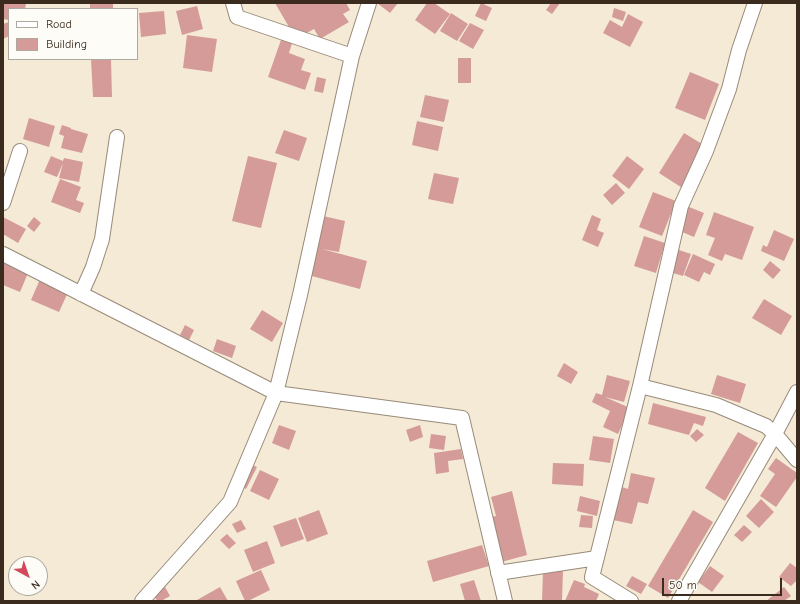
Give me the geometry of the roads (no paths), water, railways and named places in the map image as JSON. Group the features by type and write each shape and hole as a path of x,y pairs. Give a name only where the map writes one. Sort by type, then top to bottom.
{"street":[{"path":"233,3 237,17 352,56"},
{"path":"142,601 230,502 276,393 300,295 352,56 369,3"},
{"path":"630,601 592,577 640,386 681,206 709,144 729,89 739,50 755,3"},
{"path":"81,294 93,267 102,239 117,137"},
{"path":"3,203 20,151"},
{"path":"3,254 276,393 462,418 505,601"},
{"path":"640,386 716,405 766,426 775,434 797,460"},
{"path":"679,601 775,434 797,392"},
{"path":"498,573 597,558"}]}
